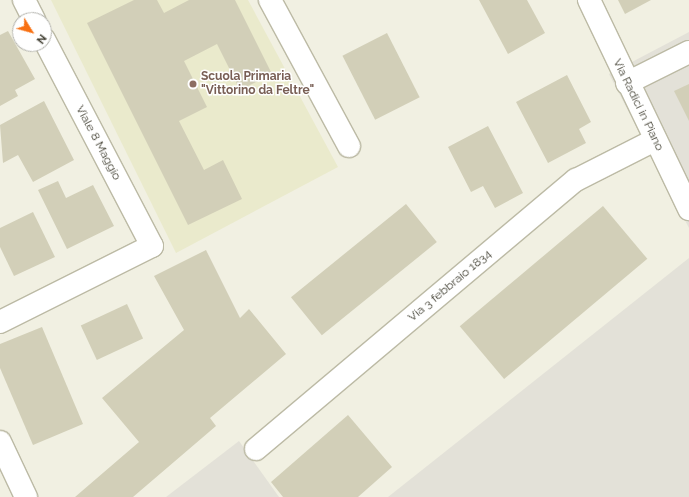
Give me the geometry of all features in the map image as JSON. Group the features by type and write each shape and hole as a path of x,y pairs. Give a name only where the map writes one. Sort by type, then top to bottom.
{"street":[{"path":"24,0 30,12"},
{"path":"270,0 349,146"},
{"name":"Via Radici in Piano","path":"589,0 627,83 689,209"},
{"name":"Viale 8 Maggio","path":"0,322 152,246 51,52"},
{"path":"627,83 689,52"},
{"name":"Via 3 febbraio 1834","path":"256,449 576,180 655,140"},
{"path":"0,442 26,497"}],"shaded area":[{"name":"Scuola Primaria \"Vittorino da Feltre\"","path":"51,0 248,0 338,167 176,253"},
{"path":"689,32 689,228 609,74"},
{"path":"689,258 689,497 388,497"},
{"path":"239,441 279,497 166,497"}],"building":[{"path":"134,0 157,0 164,13 189,0 235,0 272,74 240,90 217,44 184,61 207,107 179,121 204,170 223,160 242,199 188,225 87,23"},
{"path":"479,0 527,0 545,33 508,54"},
{"path":"618,0 651,0 625,14"},
{"path":"8,31 12,38 12,52 20,52 35,79 15,90 18,96 0,106 0,35"},
{"path":"387,33 420,97 375,120 342,56"},
{"path":"567,75 591,122 579,129 586,143 548,163 516,102"},
{"path":"689,84 689,121 674,91"},
{"path":"44,101 74,160 33,182 18,155 3,163 0,125"},
{"path":"488,126 523,193 495,208 483,186 471,192 448,147"},
{"path":"58,181 66,198 93,185 114,226 67,249 38,190"},
{"path":"406,204 437,242 322,335 291,297"},
{"path":"603,206 647,259 504,379 460,326"},
{"path":"33,212 55,257 14,276 0,247 0,228"},
{"path":"206,250 240,318 249,309 286,354 210,418 216,426 133,497 75,497 139,442 102,398 184,330 154,276"},
{"path":"127,304 143,338 97,360 81,326"},
{"path":"42,327 83,424 33,445 0,368 0,344"},
{"path":"348,415 392,467 358,497 283,497 271,482"}],"place":[{"name":"Scuola Primaria \"Vittorino da Feltre\"","path":"193,84"}]}
